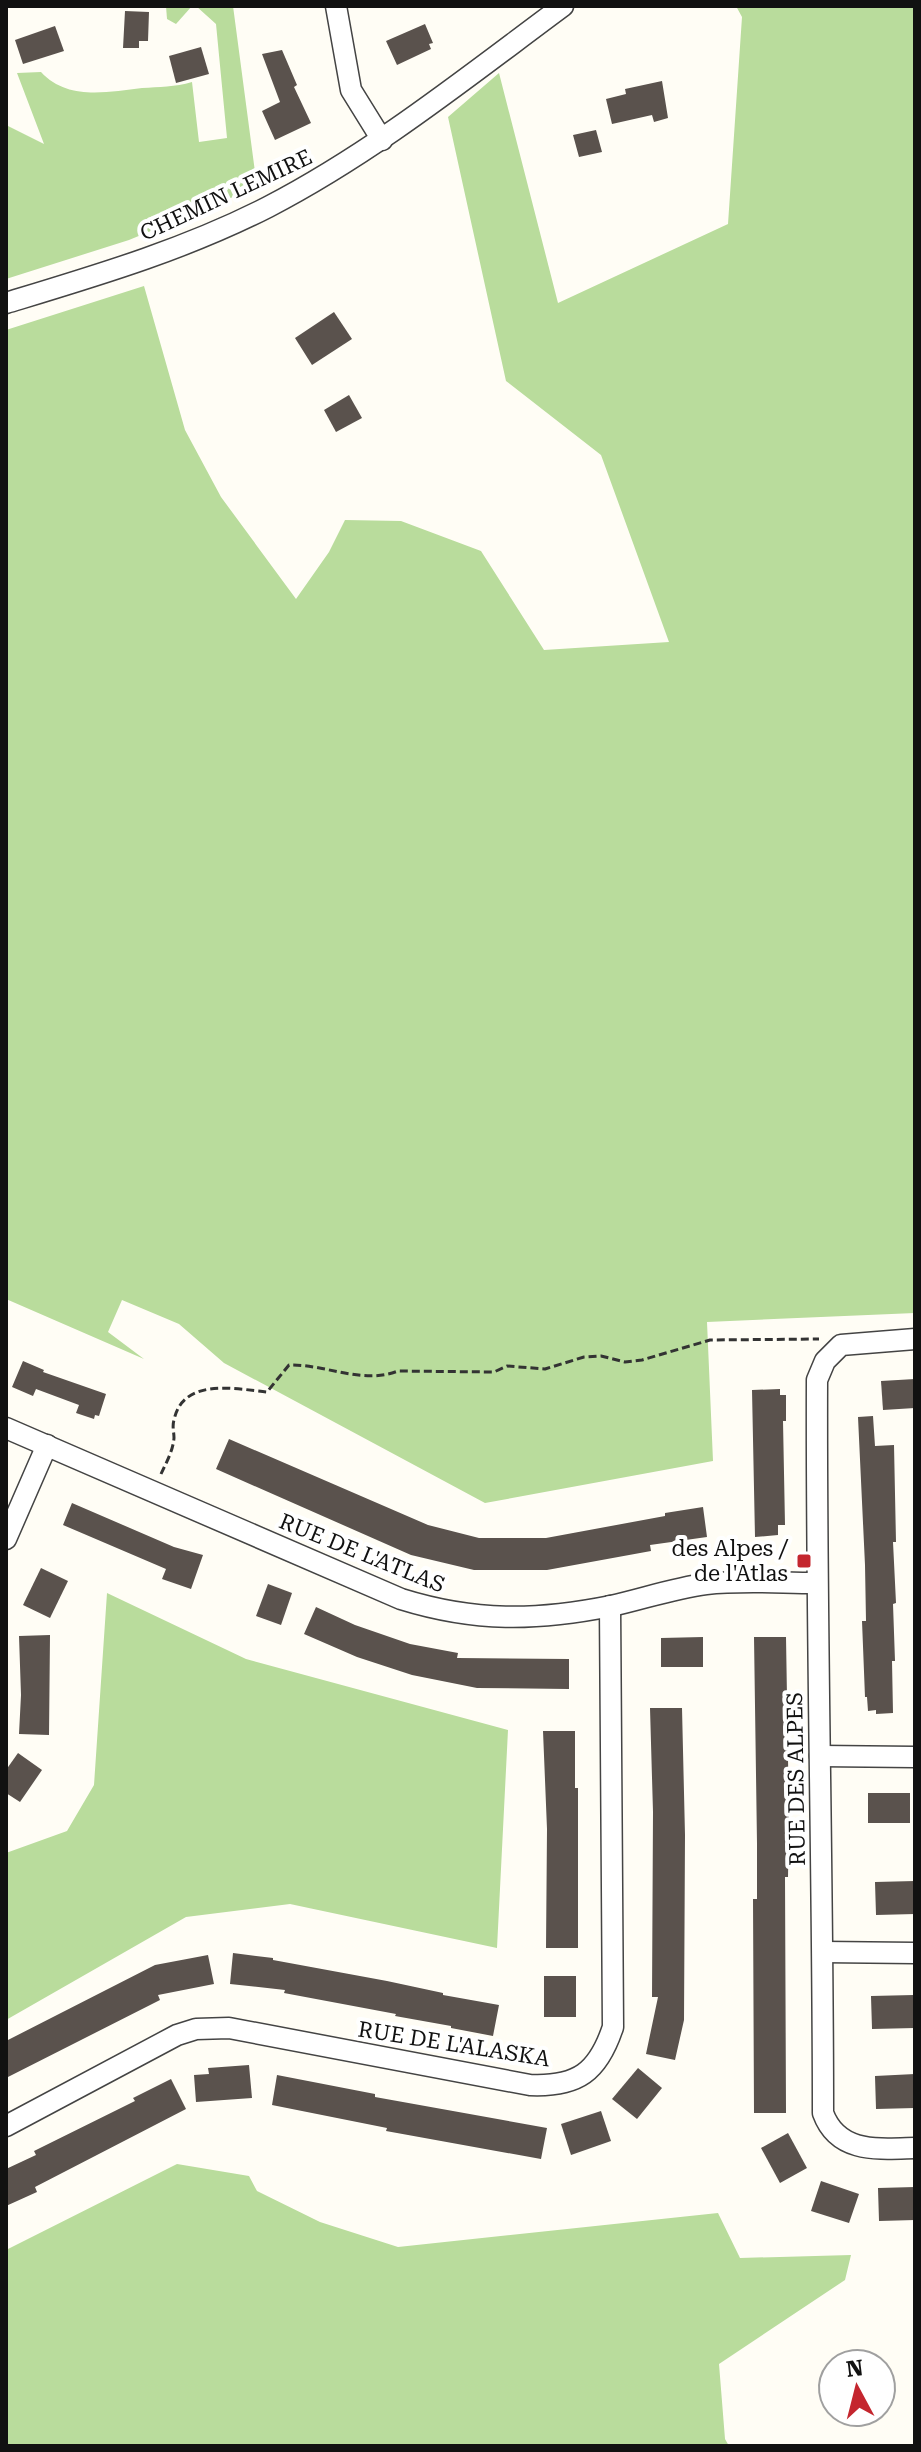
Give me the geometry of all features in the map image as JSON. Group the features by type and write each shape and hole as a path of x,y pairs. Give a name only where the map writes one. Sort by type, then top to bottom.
{"street":[{"path":"336,6 351,90 382,140"},
{"name":"CHEMIN LEMIRE","path":"6,303 144,261 280,200 382,140 563,6"},
{"path":"841,1345 915,1339"},
{"name":"RUE DES ALPES","path":"841,1345 825,1361 817,1380 816,1583 823,2113 826,2123 841,2138 862,2148 915,2148"},
{"name":"RUE DE L'ATLAS","path":"6,1428 401,1599 430,1608 473,1616 522,1617 610,1606 704,1585 816,1583"},
{"path":"6,1539 47,1445"},
{"name":"RUE DE L'ALASKA","path":"6,2126 121,2063 196,2029 229,2028 530,2085 554,2086 593,2069 606,2049 613,2027 610,1606"},
{"path":"820,1756 915,1757"},
{"path":"823,1952 915,1953"}],"path":[{"path":"153,1493 172,1447 172,1424 176,1410 187,1398 208,1388 267,1392 289,1365 385,1376 398,1371 494,1372 507,1366 545,1369 584,1357 601,1356 625,1362 710,1340 829,1339 841,1345"}],"green space":[{"path":"166,6 192,6 176,24 167,19"},
{"path":"196,6 233,6 257,187 129,240 6,279 6,125 44,144 17,73 41,72 63,87 88,92 192,82 199,142 227,138 216,24"},
{"path":"736,6 915,6 915,1313 707,1322 713,1461 485,1503 224,1363 179,1324 122,1300 108,1332 144,1359 6,1299 6,330 144,286 185,430 221,497 296,599 329,552 345,520 401,521 481,551 544,650 669,642 601,455 506,381 448,117 499,73 558,303 728,224 742,17"},
{"path":"107,1593 246,1659 508,1730 497,1948 290,1904 186,1917 6,2020 6,1853 67,1831 94,1785"},
{"path":"177,2164 249,2176 257,2191 320,2222 398,2247 718,2213 740,2258 851,2255 845,2280 719,2364 725,2439 729,2446 6,2446 6,2250"}],"building":[{"path":"125,11 149,12 148,41 139,41 139,48 123,48"},
{"path":"425,24 433,43 429,44 431,49 397,65 386,41"},
{"path":"55,26 64,51 23,64 15,40"},
{"path":"201,47 209,74 176,83 169,56"},
{"path":"282,50 297,85 294,87 311,123 275,140 262,111 280,102 262,54"},
{"path":"662,81 668,118 654,122 652,115 612,124 606,99 626,94 625,89"},
{"path":"596,130 602,152 579,157 573,135"},
{"path":"334,312 352,339 312,365 295,338"},
{"path":"349,395 362,418 336,432 324,410"},
{"path":"23,1361 43,1372 106,1394 99,1416 95,1415 94,1419 76,1413 79,1405 36,1389 33,1396 12,1387"},
{"path":"915,1379 915,1408 883,1410 881,1381"},
{"path":"780,1389 780,1395 786,1395 786,1421 783,1421 785,1525 778,1525 778,1535 755,1537 752,1390"},
{"path":"873,1416 875,1446 894,1445 896,1542 893,1542 896,1603 893,1604 893,1713 876,1714 876,1710 868,1711 865,1697 862,1621 866,1621 865,1565 858,1417"},
{"path":"229,1439 428,1525 479,1538 546,1538 703,1507 707,1537 650,1545 651,1551 547,1570 474,1570 411,1555 216,1469"},
{"path":"72,1503 174,1547 203,1555 191,1589 162,1579 166,1569 63,1525"},
{"path":"41,1568 68,1581 50,1618 23,1605"},
{"path":"268,1584 292,1593 281,1625 256,1616"},
{"path":"316,1607 355,1625 410,1644 458,1653 457,1658 569,1659 569,1689 477,1688 412,1675 357,1657 304,1634"},
{"path":"50,1635 49,1735 19,1734 19,1636"},
{"path":"703,1637 703,1667 661,1667 661,1638"},
{"path":"754,1637 786,1637 789,1818 788,1877 785,1877 786,2113 754,2113 753,1899 757,1899 757,1843"},
{"path":"650,1708 682,1708 684,2020 675,2060 646,2054 658,1997 652,1997"},
{"path":"543,1731 575,1731 578,1948 546,1948 547,1829"},
{"path":"18,1753 42,1770 20,1802 6,1793 6,1770"},
{"path":"868,1793 910,1793 910,1823 868,1823"},
{"path":"915,1881 915,1914 876,1915 875,1882"},
{"path":"233,1953 273,1958 499,2005 493,2036 284,1993 285,1990 230,1984"},
{"path":"208,1955 214,1984 158,1995 160,2000 6,2078 6,2041 155,1965"},
{"path":"544,1976 576,1976 576,2017 544,2017"},
{"path":"914,1995 915,2028 872,2029 871,1996"},
{"path":"249,2065 252,2098 196,2102 194,2075 209,2074 208,2068"},
{"path":"638,2068 662,2088 637,2119 612,2099"},
{"path":"915,2074 915,2108 876,2109 875,2076"},
{"path":"277,2075 375,2094 375,2097 547,2128 541,2159 386,2131 387,2128 272,2105"},
{"path":"171,2079 186,2109 35,2187 37,2192 6,2206 6,2169"},
{"path":"601,2111 611,2141 571,2155 561,2124"},
{"path":"788,2133 807,2168 780,2183 761,2148"},
{"path":"821,2181 859,2194 849,2223 811,2211"},
{"path":"915,2187 915,2220 879,2221 878,2188"}],"place":[{"name":"des Alpes / de l'Atlas","path":"804,1561"}]}
